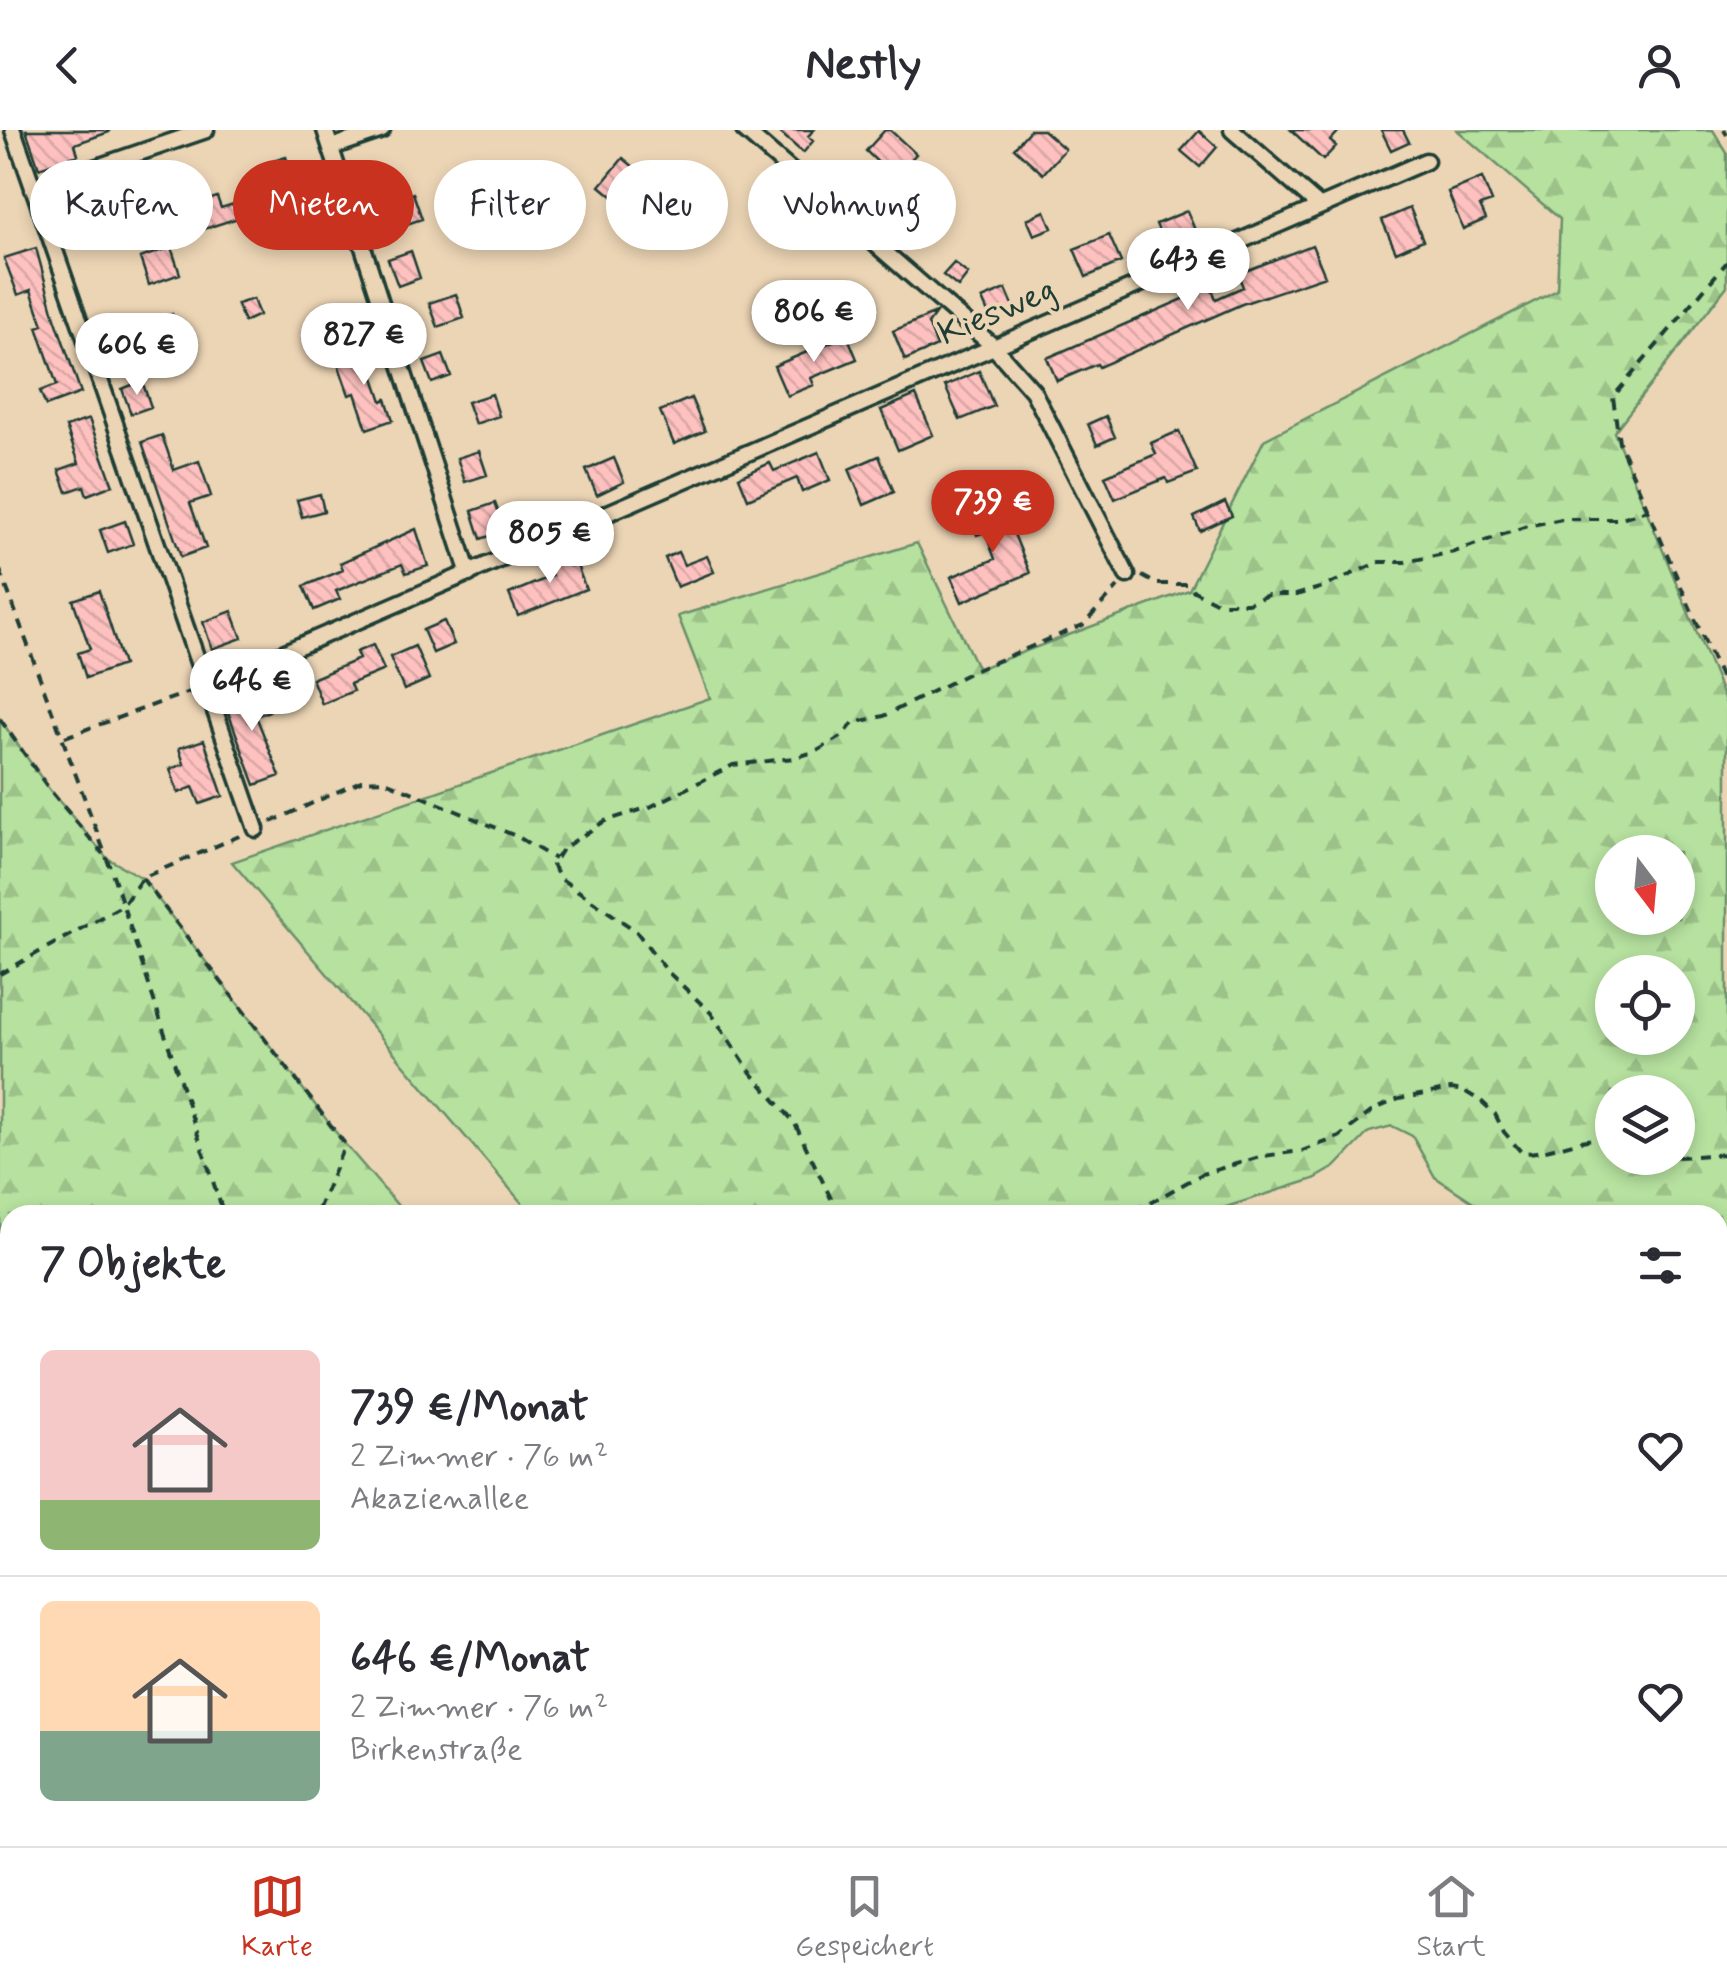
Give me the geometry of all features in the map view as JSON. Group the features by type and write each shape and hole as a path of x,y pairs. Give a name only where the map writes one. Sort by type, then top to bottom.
{"street":[{"path":"13,130 30,179"},
{"path":"117,160 206,130"},
{"path":"325,130 469,574"},
{"path":"332,148 382,130"},
{"path":"744,130 992,346 1032,390 1127,576"},
{"path":"1232,130 1319,206"},
{"name":"Kiesweg","path":"206,686 1426,161"},
{"path":"55,250 256,828"}],"path":[{"path":"1727,262 1613,397 1619,442 1727,693"},
{"path":"834,1205 794,1122 748,1069 711,1013 667,971 636,931 561,879 552,864 562,849 605,822 650,807 732,766 818,751 843,736 854,723 884,716 973,670 1083,626 1127,576 1146,576 1157,584 1188,584 1218,603 1248,602 1268,595 1296,595 1379,562 1405,562 1454,552 1527,526 1562,519 1618,519 1648,510"},
{"path":"0,570 123,904 221,1205"},
{"path":"63,738 206,686"},
{"path":"0,719 49,789 107,858"},
{"path":"0,974 123,904 142,878 361,780 383,780 518,838 556,859"},
{"path":"142,878 345,1144 320,1205"},
{"path":"1145,1205 1202,1174 1263,1156 1302,1151 1340,1137 1376,1109 1399,1099 1451,1089 1482,1101 1522,1153 1541,1153 1595,1139"},
{"path":"1695,1156 1727,1154"}],"green space":[{"path":"1457,130 1713,130 1727,153 1727,286 1614,432 1727,706 1727,1205 1478,1205 1435,1177 1412,1136 1392,1126 1369,1132 1335,1167 1314,1179 1232,1205 524,1205 232,862 710,698 678,616 917,543 978,669 1189,590 1264,440 1557,290 1560,219"},
{"path":"0,719 49,789 107,858 142,878 345,1144 397,1205 0,1205"}],"building":[{"path":"26,130 109,130 75,144 78,155 63,160 36,160"},
{"path":"777,130 814,130 808,136 813,141 803,153"},
{"path":"885,130 890,130 916,154 910,160 875,160 866,151"},
{"path":"1030,130 1043,130 1065,149 1043,174 1014,148"},
{"path":"1291,130 1340,130 1330,141 1336,146 1323,160"},
{"path":"1381,130 1403,130 1409,142 1391,150"},
{"path":"1199,131 1217,147 1200,167 1181,151"},
{"path":"1482,178 1492,202 1480,206 1486,219 1463,229 1448,192"},
{"path":"414,196 422,219 414,222"},
{"path":"217,197 221,208 233,204 233,220 213,226 213,198"},
{"path":"1410,208 1423,240 1396,252 1382,220"},
{"path":"1045,211 1052,228 1034,235 1027,219"},
{"path":"1187,211 1198,237 1167,250 1156,224"},
{"path":"1109,235 1121,262 1086,277 1074,249"},
{"path":"1312,245 1325,276 1242,304 1099,367 1097,364 1057,381 1047,358 1211,287 1216,299 1243,287 1238,274"},
{"path":"37,250 81,393 46,406 40,391 57,385 37,327 43,325 31,290 18,295 4,258"},
{"path":"172,250 180,274 149,285 140,258"},
{"path":"411,251 420,278 398,286 388,259"},
{"path":"954,263 968,274 958,287 943,275"},
{"path":"1006,289 1016,312 992,322 982,299"},
{"path":"456,294 464,318 438,327 429,303"},
{"path":"253,299 259,315 244,322 237,304"},
{"path":"848,301 857,311 842,324 833,313"},
{"path":"936,313 928,324 937,346 905,360 893,331"},
{"path":"172,314 180,338 161,344 164,354 135,364 130,349 159,339 153,320"},
{"path":"333,327 340,345 311,356 304,337"},
{"path":"847,335 857,359 811,378 814,385 787,396 774,366"},
{"path":"364,348 382,401 386,399 393,420 367,429 355,393 349,395 336,358"},
{"path":"443,355 451,376 432,383 424,362"},
{"path":"979,371 994,406 960,420 945,386"},
{"path":"142,381 151,407 131,414 122,389"},
{"path":"492,394 499,416 475,424 467,402"},
{"path":"916,395 933,435 898,450 881,410"},
{"path":"691,398 705,431 674,444 660,411"},
{"path":"1106,416 1115,437 1097,445 1088,424"},
{"path":"89,419 113,485 87,495 84,486 67,492 59,470 79,463 66,427"},
{"path":"1179,431 1197,472 1168,483 1166,478 1115,499 1105,476 1156,454 1151,443"},
{"path":"162,435 174,470 199,461 211,496 190,503 206,548 181,557 142,442"},
{"path":"479,451 487,475 465,482 457,458"},
{"path":"819,452 830,480 802,492 797,478 748,499 739,477 770,463 774,471"},
{"path":"879,456 894,492 864,505 849,469"},
{"path":"614,458 624,482 597,495 586,470"},
{"path":"320,494 324,511 302,517 297,500"},
{"path":"1000,500 1030,573 962,602 951,577 995,559 985,532 977,535 968,513"},
{"path":"1225,502 1232,516 1200,531 1194,517"},
{"path":"495,503 505,531 481,539 472,511"},
{"path":"125,521 133,544 108,553 100,530"},
{"path":"416,529 428,566 406,573 402,564 336,591 340,599 314,610 304,586 343,570 340,563"},
{"path":"564,551 570,566 576,563 586,589 518,616 509,594 552,576 545,559"},
{"path":"678,552 684,565 707,556 714,572 677,587 665,558"},
{"path":"99,591 123,665 86,678 78,653 90,649 73,600"},
{"path":"232,611 242,638 212,649 203,622"},
{"path":"444,621 454,644 433,653 423,630"},
{"path":"373,645 384,670 350,684 353,691 322,704 312,679 359,659 356,652"},
{"path":"415,646 429,679 404,690 390,657"},
{"path":"259,687 269,711 256,716 280,776 255,785 224,701"},
{"path":"204,740 223,796 200,804 193,787 178,793 170,769 184,764 179,748"}]}
